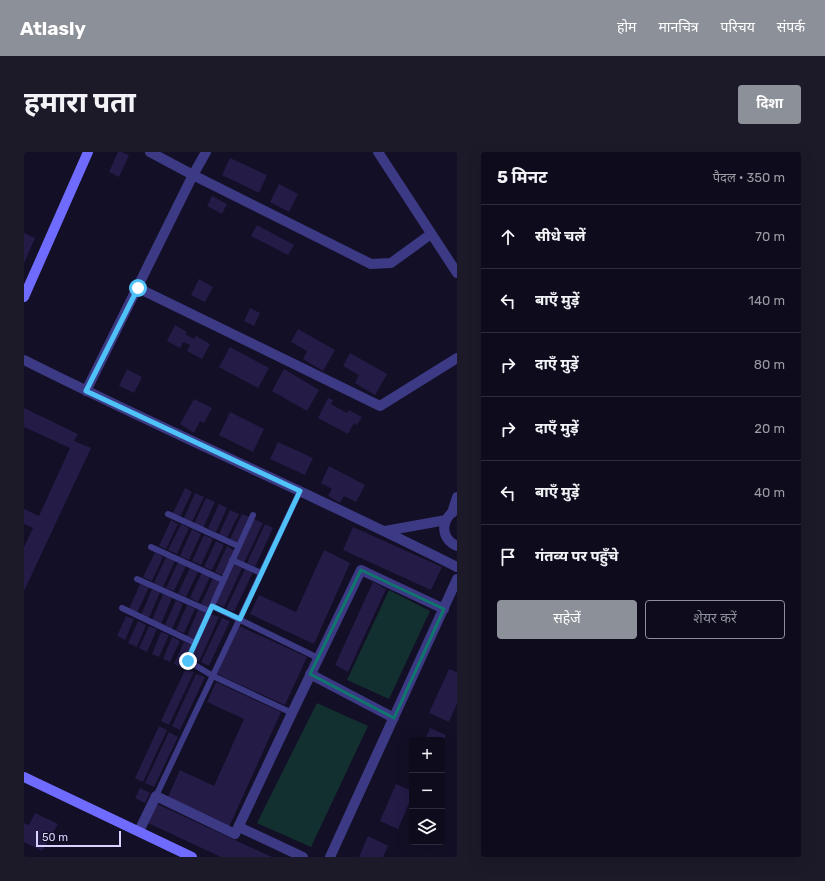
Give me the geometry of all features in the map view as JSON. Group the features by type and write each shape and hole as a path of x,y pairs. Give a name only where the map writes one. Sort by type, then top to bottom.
{"main road":[{"path":"24,297 88,152"},
{"path":"24,777 192,857"}],"street":[{"path":"150,152 371,264 391,263 431,234"},
{"path":"86,391 193,175 206,152"},
{"path":"378,152 457,273"},
{"path":"138,288 380,406 457,358"},
{"path":"24,360 86,391 385,531 457,568"},
{"path":"457,497 444,532 450,542 457,546"},
{"path":"385,531 451,514"},
{"path":"139,831 156,796 236,834 310,674 361,570 444,609"},
{"path":"330,857 457,579"},
{"path":"310,674 394,718"},
{"path":"239,827 303,857"}],"lane":[{"path":"156,796 300,491"},
{"path":"168,514 238,546"},
{"path":"253,515 188,661 213,676 292,713"},
{"path":"151,547 224,580"},
{"path":"232,560 261,573"},
{"path":"137,579 210,609 240,619 318,658"},
{"path":"122,608 195,643"}],"highlighted area":[{"path":"361,570 444,609 394,718 310,674"}],"green space":[{"path":"389,590 430,611 389,699 347,680"},
{"path":"317,703 368,726 311,847 257,823"}],"building":[{"path":"118,152 129,155 119,177 109,172"},
{"path":"230,158 267,175 259,193 222,175"},
{"path":"279,184 298,194 289,212 270,202"},
{"path":"212,196 227,204 222,214 207,206"},
{"path":"257,225 294,245 288,255 251,236"},
{"path":"24,233 35,238 24,263"},
{"path":"199,279 213,287 205,302 191,295"},
{"path":"250,308 260,313 254,326 244,321"},
{"path":"175,325 187,332 185,334 194,339 196,336 210,344 202,359 187,351 190,345 183,342 180,348 167,341"},
{"path":"298,329 335,350 323,371 303,359 307,351 291,342"},
{"path":"230,347 269,368 258,388 219,367"},
{"path":"350,353 387,374 375,395 355,383 359,375 343,366"},
{"path":"127,369 142,377 134,393 119,386"},
{"path":"284,369 319,390 307,411 272,391"},
{"path":"328,398 333,400 331,404 347,413 349,410 362,417 357,425 354,423 348,434 318,418"},
{"path":"194,399 212,408 204,423 200,421 194,433 180,424"},
{"path":"24,408 78,434 74,441 91,448 24,591 24,547 33,528 24,524 24,509 39,516 70,448 24,427"},
{"path":"230,412 264,429 253,452 219,435"},
{"path":"278,442 313,458 305,475 270,459"},
{"path":"329,466 365,485 356,502 344,496 340,503 328,496 332,489 321,483"},
{"path":"185,488 192,492 180,517 173,513"},
{"path":"195,493 204,497 192,522 184,518"},
{"path":"206,498 215,502 203,528 194,524"},
{"path":"219,504 227,508 216,532 208,528"},
{"path":"230,510 239,514 227,538 219,534"},
{"path":"242,514 250,517 238,543 230,539"},
{"path":"254,519 263,523 244,563 236,559"},
{"path":"171,520 178,524 166,549 159,546"},
{"path":"181,524 189,528 177,554 168,550"},
{"path":"265,524 273,528 255,567 247,563"},
{"path":"353,527 442,567 431,590 343,550"},
{"path":"192,529 201,534 189,560 180,556"},
{"path":"204,535 213,539 201,565 192,561"},
{"path":"216,541 224,545 212,570 204,567"},
{"path":"227,546 235,551 224,576 215,572"},
{"path":"324,550 350,563 314,644 250,614 259,595 296,612"},
{"path":"155,552 163,557 152,581 143,577"},
{"path":"166,557 175,561 163,587 154,583"},
{"path":"178,562 186,566 174,591 166,588"},
{"path":"233,564 242,568 224,607 215,603"},
{"path":"190,568 198,572 186,597 178,593"},
{"path":"245,569 253,572 234,612 226,609"},
{"path":"202,572 210,577 198,602 190,598"},
{"path":"213,578 221,582 209,608 201,604"},
{"path":"373,582 386,589 348,672 335,665"},
{"path":"140,584 149,587 137,613 129,609"},
{"path":"152,589 160,592 149,618 141,615"},
{"path":"163,594 172,598 161,624 152,620"},
{"path":"176,600 183,604 172,629 165,625"},
{"path":"187,605 195,609 184,633 176,630"},
{"path":"198,610 206,613 195,639 187,636"},
{"path":"211,614 219,617 199,662 192,658"},
{"path":"126,616 134,619 125,640 117,636"},
{"path":"222,618 230,621 209,666 201,662"},
{"path":"138,621 146,625 137,647 128,643"},
{"path":"149,626 157,629 147,652 139,648"},
{"path":"239,626 307,657 285,705 217,674"},
{"path":"161,632 169,635 159,657 152,654"},
{"path":"172,637 180,641 170,662 163,659"},
{"path":"184,642 191,645 182,668 174,664"},
{"path":"186,668 194,672 169,725 161,721"},
{"path":"449,669 457,672 457,703 449,722 429,713"},
{"path":"196,674 205,677 180,730 172,726"},
{"path":"216,682 281,712 229,827 167,799 180,770 214,786 244,719 207,702"},
{"path":"159,726 167,730 143,782 135,778"},
{"path":"430,728 446,735 445,738 426,737"},
{"path":"169,732 178,737 154,787 145,783"},
{"path":"396,784 409,790 409,803 398,829 380,821"},
{"path":"140,788 150,793 145,803 135,798"},
{"path":"157,804 272,857 221,857 148,823"},
{"path":"35,813 58,824 42,851 24,842 24,823 29,825"},
{"path":"368,836 388,846 383,857 359,857"}],"route":[{"path":"138,288 86,391 300,491 240,619 212,606 188,661"}]}
